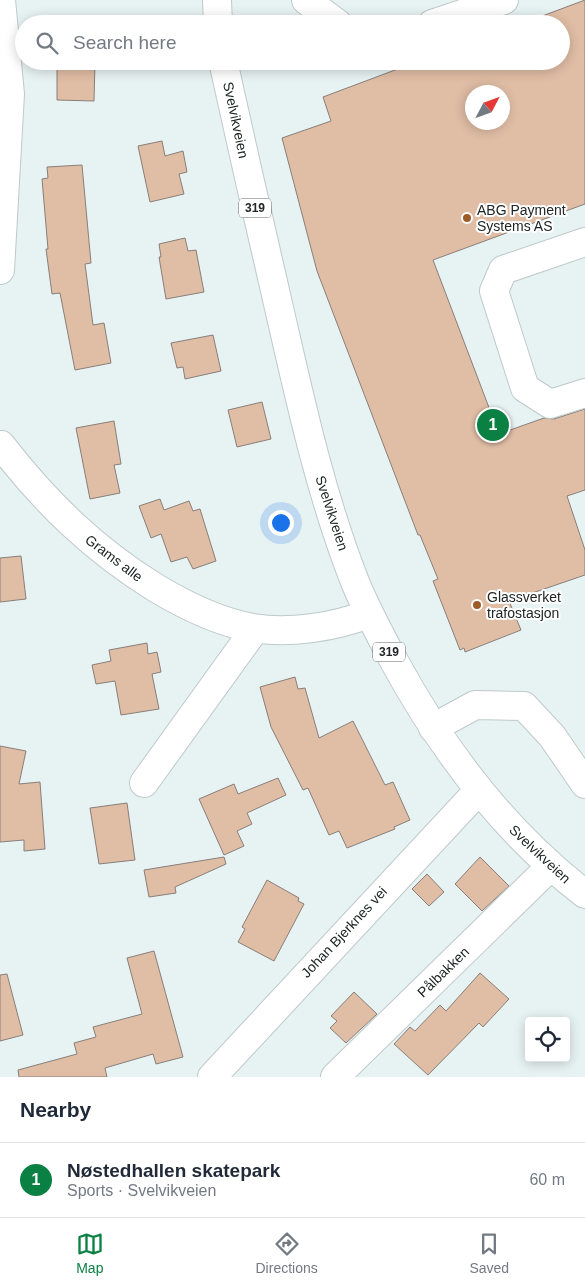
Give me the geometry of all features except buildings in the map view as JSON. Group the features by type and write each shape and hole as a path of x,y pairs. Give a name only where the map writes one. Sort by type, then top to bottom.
{"street":[{"path":"0,270 10,94 1,0"},
{"path":"217,0 218,15"},
{"path":"306,0 326,15"},
{"path":"459,15 504,0"},
{"name":"Svelvikveien","path":"225,70 255,208 318,468 348,562 368,614 433,728 458,765 507,824 550,867 585,894"},
{"path":"585,242 503,270 494,291 525,388 550,404 585,394"},
{"name":"Grams alle","path":"0,443 32,484 68,522 120,566 186,606 233,624 255,629 309,628 343,624 368,614"},
{"path":"144,783 255,629"},
{"path":"433,728 475,705 524,706 552,736 585,784"},
{"name":"Johan Bjerknes vei","path":"212,1077 478,790"},
{"name":"Pålbakken","path":"335,1077 550,867"}],"place":[{"name":"ABG Payment Systems AS","path":"467,218"},
{"name":"Nøstedhallen skatepark","path":"493,425"},
{"name":"Glassverket trafostasjon","path":"477,605"}]}
